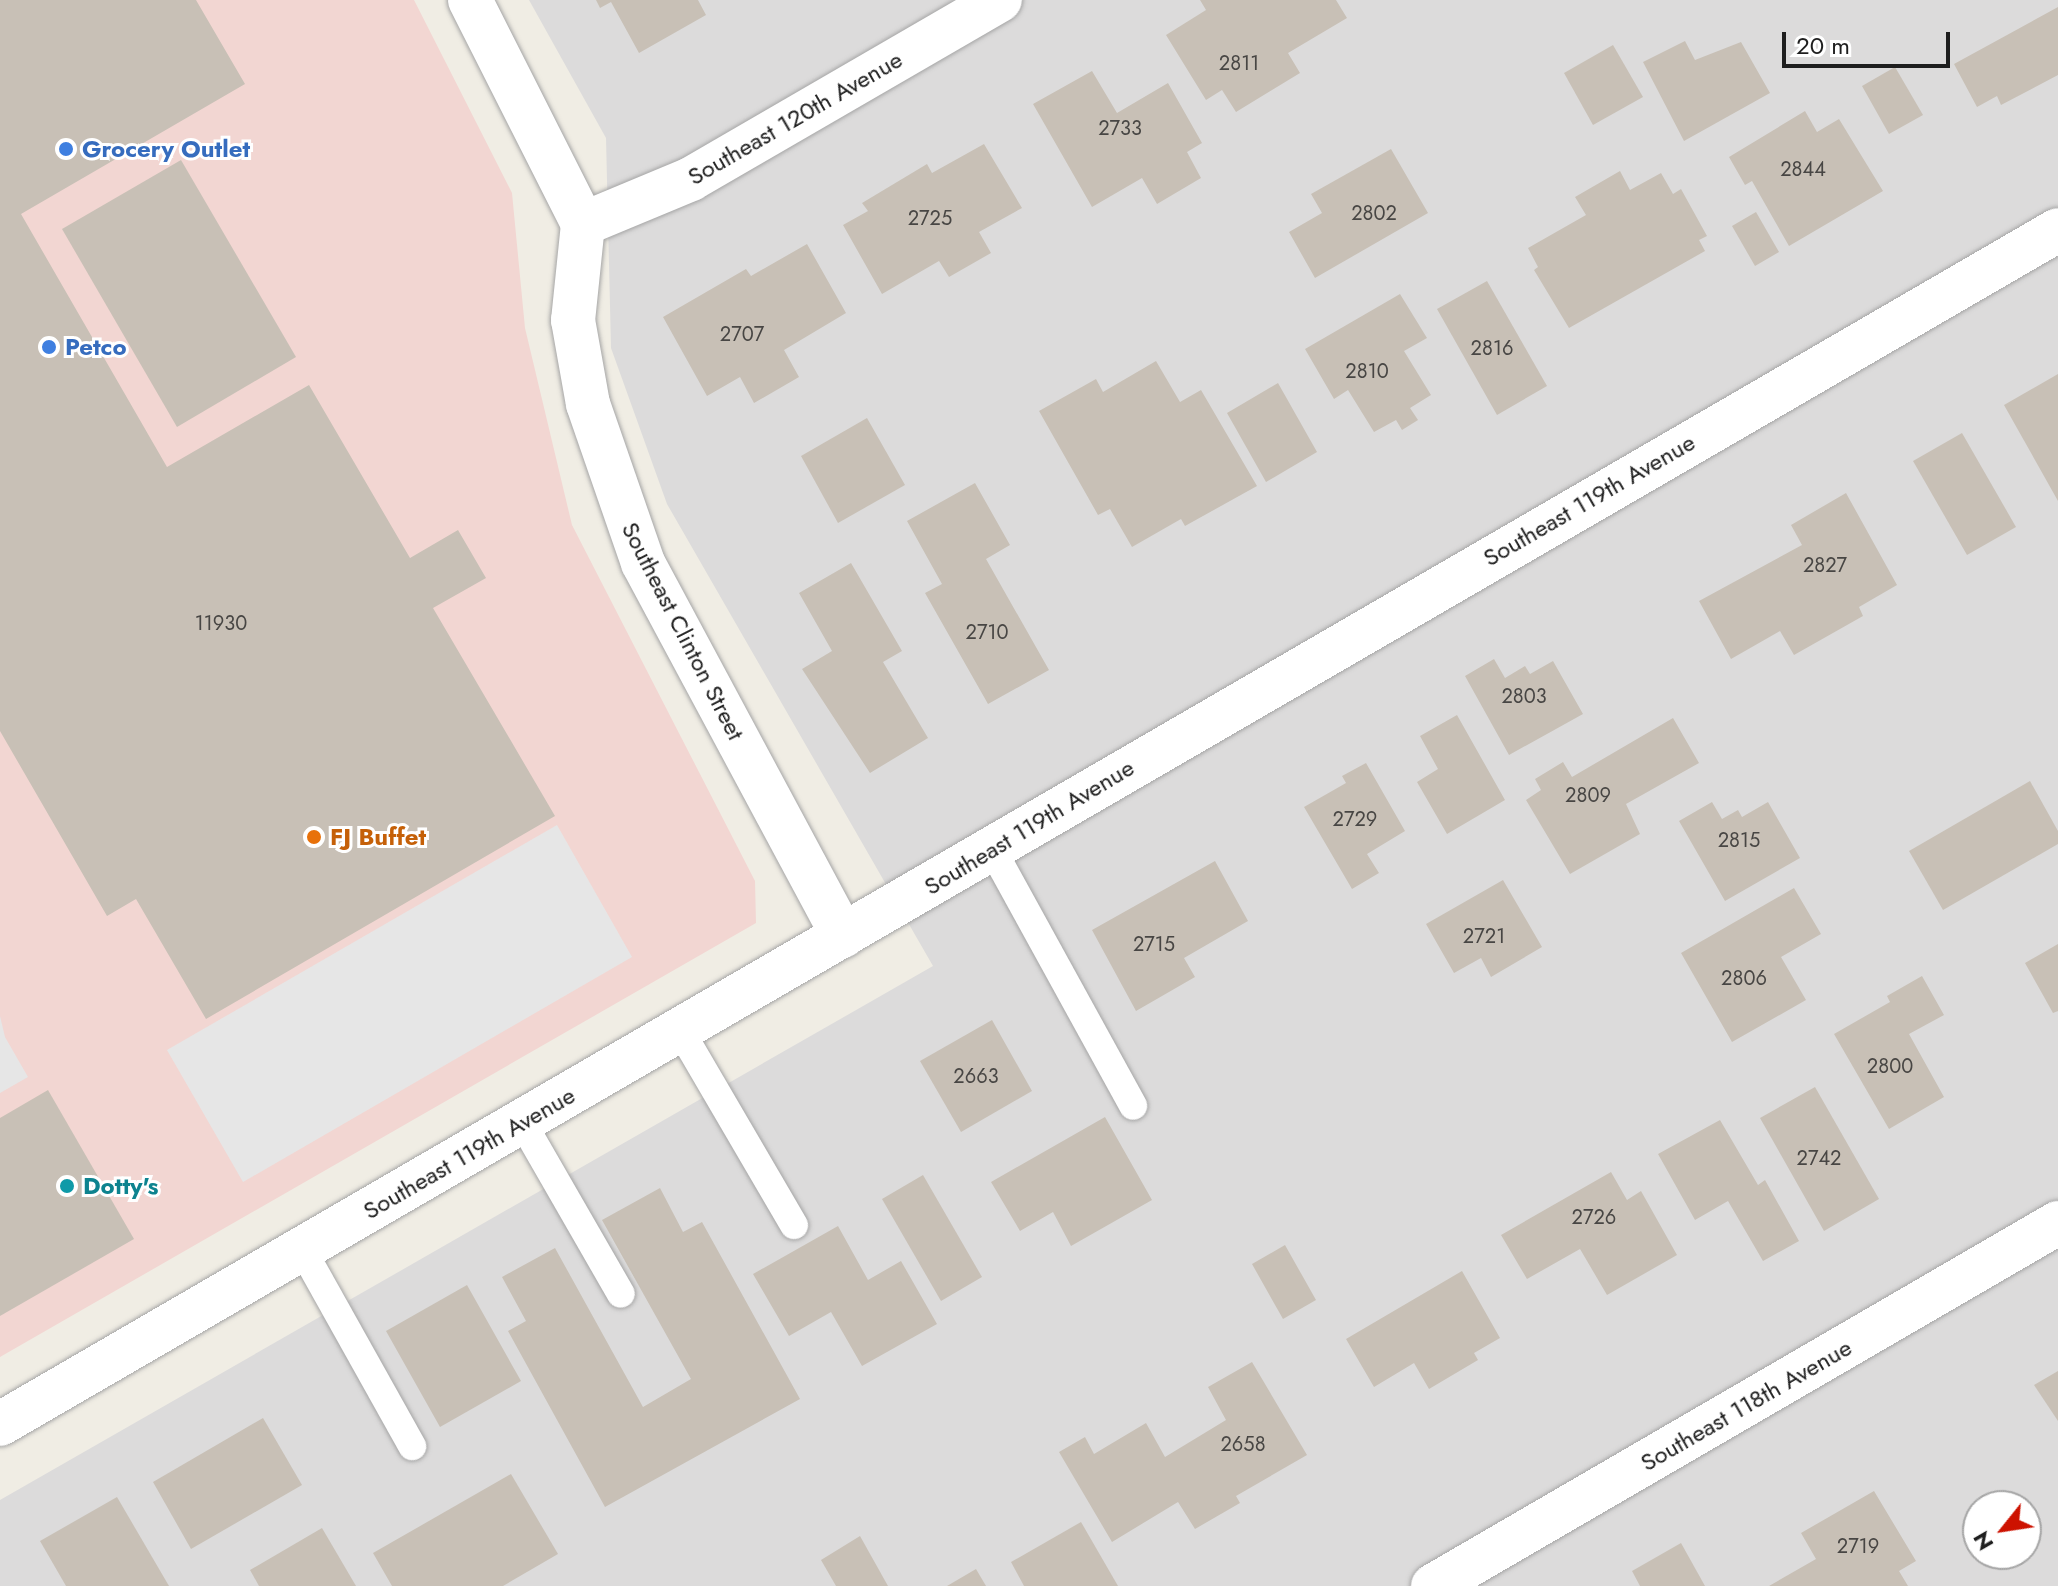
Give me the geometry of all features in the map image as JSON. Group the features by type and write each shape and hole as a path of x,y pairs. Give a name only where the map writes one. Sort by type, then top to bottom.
{"street":[{"path":"470,0 583,224"},
{"name":"Southeast 120th Avenue","path":"583,224 691,179 1000,0"},
{"name":"Southeast Clinton Street","path":"583,224 573,320 588,404 611,483 643,563 843,936"},
{"name":"Southeast 119th Avenue","path":"0,1424 2058,230"},
{"name":"Southeast 118th Avenue","path":"1433,1586 2058,1223"}],"lane":[{"path":"992,849 1133,1106"},
{"path":"680,1030 794,1225"},
{"path":"522,1122 621,1294"},
{"path":"302,1249 412,1446"}],"shaded area":[{"path":"0,0 414,0 512,193 525,328 572,525 755,881 756,923 0,1357"},
{"path":"529,0 2058,0 2058,1586 0,1586 0,1500 933,966 667,504 611,348 606,138"},
{"path":"557,825 632,957 243,1182 167,1050"},
{"path":"0,1016 5,1037 28,1077 0,1093"}],"building":[{"path":"0,0 196,0 245,84 21,214 167,467 309,385 410,558 458,530 486,578 433,608 555,816 206,1019 136,899 107,916 0,731"},
{"path":"596,0 698,0 706,15 639,53 611,2 600,8"},
{"path":"1200,0 1336,0 1347,18 1288,53 1300,73 1236,112 1222,90 1206,100 1166,35 1206,10"},
{"path":"2058,7 2058,75 2001,105 1997,96 1977,107 1954,64"},
{"path":"1685,41 1695,60 1741,42 1770,93 1684,141 1643,62"},
{"path":"1613,45 1643,97 1593,125 1564,73"},
{"path":"1895,67 1923,115 1889,134 1862,86"},
{"path":"1092,71 1117,113 1168,83 1202,143 1187,152 1201,178 1157,204 1142,178 1092,207 1033,104"},
{"path":"1805,111 1817,132 1839,119 1883,191 1789,246 1752,181 1745,185 1729,157"},
{"path":"984,144 1022,208 979,232 991,253 949,277 939,261 882,294 843,225 868,211 862,203 927,164 932,173"},
{"path":"1391,149 1428,213 1315,278 1289,232 1322,213 1311,194"},
{"path":"181,160 296,357 177,427 62,229"},
{"path":"1620,171 1630,190 1661,173 1673,194 1681,189 1707,236 1699,240 1705,251 1569,328 1534,270 1538,267 1528,248 1586,215 1575,197"},
{"path":"1756,212 1779,252 1755,266 1732,226"},
{"path":"807,244 846,313 784,350 799,377 754,403 740,377 707,396 663,317 746,269 751,276"},
{"path":"1487,281 1547,386 1497,415 1437,309"},
{"path":"1400,294 1427,338 1404,351 1431,395 1410,408 1418,420 1402,430 1396,420 1374,432 1348,390 1334,399 1305,349"},
{"path":"1156,361 1180,402 1201,390 1257,486 1185,526 1181,519 1132,547 1110,509 1098,515 1039,411 1096,379 1103,392"},
{"path":"2058,374 2058,501 2004,405"},
{"path":"1278,383 1317,452 1266,482 1227,413"},
{"path":"867,418 905,485 838,523 801,456"},
{"path":"1962,433 2016,527 1967,555 1913,461"},
{"path":"975,483 1010,545 986,559 1049,670 988,704 925,593 942,584 907,521"},
{"path":"1846,493 1897,585 1859,607 1863,616 1794,655 1780,631 1731,659 1699,601 1802,545 1791,525"},
{"path":"851,563 902,651 883,662 928,738 870,773 802,669 832,651 799,593"},
{"path":"1494,659 1505,678 1525,666 1530,674 1553,661 1583,714 1509,755 1465,676"},
{"path":"1457,715 1505,800 1447,834 1417,782 1438,769 1420,736"},
{"path":"1673,718 1699,763 1626,804 1640,834 1570,874 1526,800 1541,790 1535,779 1563,762 1572,777"},
{"path":"1366,763 1405,831 1367,854 1379,873 1352,889 1304,807 1346,783 1342,776"},
{"path":"2030,781 2058,831 2058,844 1943,910 1909,851"},
{"path":"1712,802 1722,819 1738,810 1742,817 1768,802 1800,858 1725,901 1679,821"},
{"path":"1215,861 1248,921 1184,958 1195,977 1136,1011 1092,930"},
{"path":"1503,880 1542,947 1491,977 1481,958 1454,973 1426,924"},
{"path":"1794,888 1821,934 1781,957 1806,1000 1732,1042 1681,953"},
{"path":"2058,944 2058,1011 2053,1013 2025,963"},
{"path":"1922,976 1944,1015 1909,1034 1944,1097 1889,1129 1834,1034 1890,1002 1887,996"},
{"path":"992,1020 1032,1091 961,1132 920,1061"},
{"path":"1815,1087 1879,1199 1824,1231 1760,1118"},
{"path":"48,1090 134,1239 0,1316 0,1118"},
{"path":"1105,1117 1152,1200 1071,1246 1053,1212 1020,1231 991,1182"},
{"path":"1720,1120 1758,1185 1765,1180 1799,1241 1763,1261 1728,1201 1695,1220 1658,1154"},
{"path":"1611,1172 1627,1200 1641,1191 1677,1255 1607,1295 1580,1249 1527,1279 1501,1235"},
{"path":"923,1175 982,1277 941,1301 882,1199"},
{"path":"660,1188 683,1232 702,1222 800,1399 605,1507 508,1331 526,1321 502,1277 555,1248 643,1407 691,1379 602,1220"},
{"path":"838,1226 868,1280 901,1261 937,1324 862,1366 831,1312 789,1336 753,1274"},
{"path":"1285,1245 1316,1300 1283,1319 1252,1264"},
{"path":"1462,1271 1500,1338 1474,1353 1478,1360 1429,1389 1414,1363 1374,1387 1346,1339"},
{"path":"467,1285 521,1381 440,1427 386,1331"},
{"path":"1252,1362 1307,1455 1236,1496 1240,1503 1195,1529 1178,1502 1112,1542 1059,1452 1085,1437 1094,1454 1146,1423 1165,1457 1226,1420 1208,1387"},
{"path":"2058,1371 2058,1421 2034,1385"},
{"path":"263,1418 302,1485 191,1549 153,1482"},
{"path":"511,1474 558,1554 503,1586 392,1586 373,1553"},
{"path":"1874,1491 1916,1561 1899,1571 1908,1586 1769,1586 1816,1559 1801,1533"},
{"path":"117,1497 169,1586 66,1586 40,1541"},
{"path":"1081,1522 1118,1586 1024,1586 1011,1562"},
{"path":"322,1528 356,1586 259,1586 250,1570"},
{"path":"860,1536 888,1586 836,1586 821,1560"},
{"path":"1681,1543 1705,1586 1640,1586 1632,1571"},
{"path":"976,1569 986,1586 947,1586"}],"place":[{"name":"Grocery Outlet","path":"66,149"},
{"name":"Petco","path":"49,347"},
{"name":"FJ Buffet","path":"314,837"},
{"name":"Dotty's","path":"67,1186"}]}
